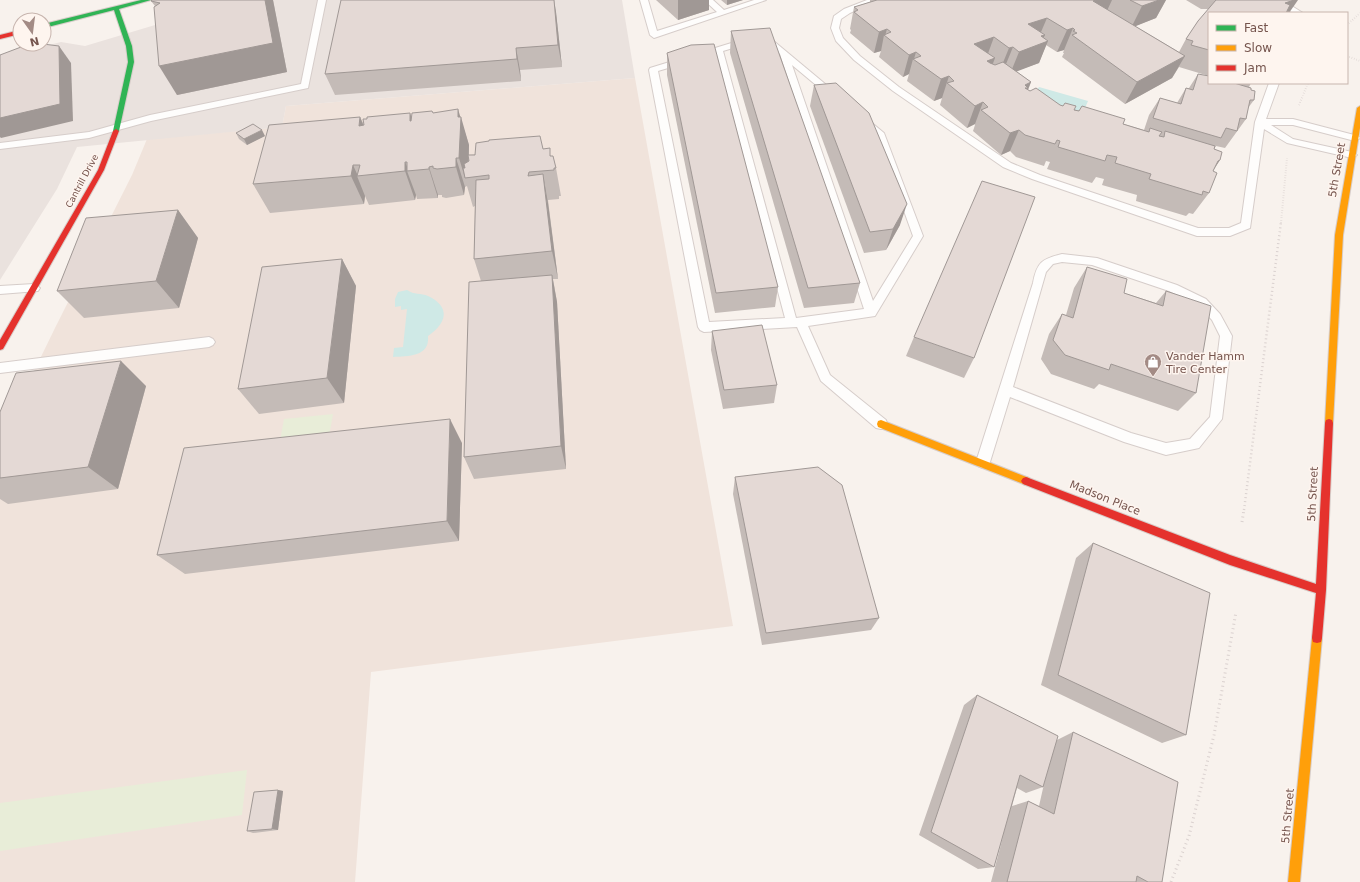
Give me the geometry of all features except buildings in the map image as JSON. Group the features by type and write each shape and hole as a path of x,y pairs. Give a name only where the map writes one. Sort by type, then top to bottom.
{"street":[{"path":"52,24 148,0"},
{"name":"Cantrill Drive","path":"0,347 101,170 117,128 131,62 129,46 116,9"},
{"path":"0,37 12,34"},
{"name":"5th Street","path":"1294,882 1321,590 1339,235 1360,108"},
{"name":"Madson Place","path":"881,424 983,462 1230,560 1321,590"}],"lane":[{"path":"0,146 90,135 150,118 305,86 322,0"},
{"path":"644,0 654,35 762,0"},
{"path":"708,0 723,13"},
{"path":"874,0 847,10 837,18 835,28 839,39 857,58 896,89 1007,165 1036,177 1197,232 1230,232 1246,225 1260,122 1274,84"},
{"path":"1276,0 1297,12"},
{"path":"764,36 881,135 918,236 871,313 797,322 704,327 653,70 764,36"},
{"path":"718,50 797,322 825,378 881,424"},
{"path":"784,53 871,313"},
{"path":"1260,122 1293,122 1355,138"},
{"path":"1260,122 1290,141 1352,155"},
{"path":"983,462 1039,283 1041,272 1049,261 1062,258 1093,261 1173,288 1202,302 1216,317 1226,336 1216,419 1194,444 1166,449 1129,438 1006,390"},
{"path":"0,290 34,288"},
{"path":"0,368 209,342"}],"path":[{"path":"1348,23 1360,13"},
{"path":"1348,56 1360,61"},
{"path":"1293,122 1308,84"},
{"path":"1242,522 1290,141"},
{"path":"1171,882 1189,836 1214,735 1236,612"}],"shaded area":[{"path":"209,0 622,0 635,78 286,106 282,127 77,147 57,189 0,280 0,57 20,52 52,52 52,44 61,42 85,46 155,25 168,12"},
{"path":"635,78 733,626 371,672 355,882 0,882 0,449 18,404 132,175 147,139 282,127 286,106"}],"green space":[{"path":"333,414 328,442 279,446 284,419"},
{"path":"247,770 242,815 0,851 0,803"}],"water":[{"path":"1039,87 1088,101 1082,115 1031,99"},
{"path":"407,290 412,293 423,294 435,300 443,310 444,315 439,326 428,336 428,343 422,352 393,357 394,348 403,347 407,309 401,310 401,306 395,307 395,299 398,292"}],"traffic: fast":[{"path":"52,24 148,0"},
{"path":"116,9 129,46 131,62 116,131"}],"traffic: slow":[{"path":"1329,423 1339,235 1360,108"},
{"path":"881,424 1026,481"},
{"path":"1294,882 1317,638"}],"traffic: jam":[{"path":"0,37 12,34"},
{"path":"0,347 101,170 116,131"},
{"path":"1317,638 1321,590 1329,423"},
{"path":"1026,481 1230,560 1321,590"}],"place":[{"name":"Vander Hamm Tire Center","path":"1153,377"}]}
